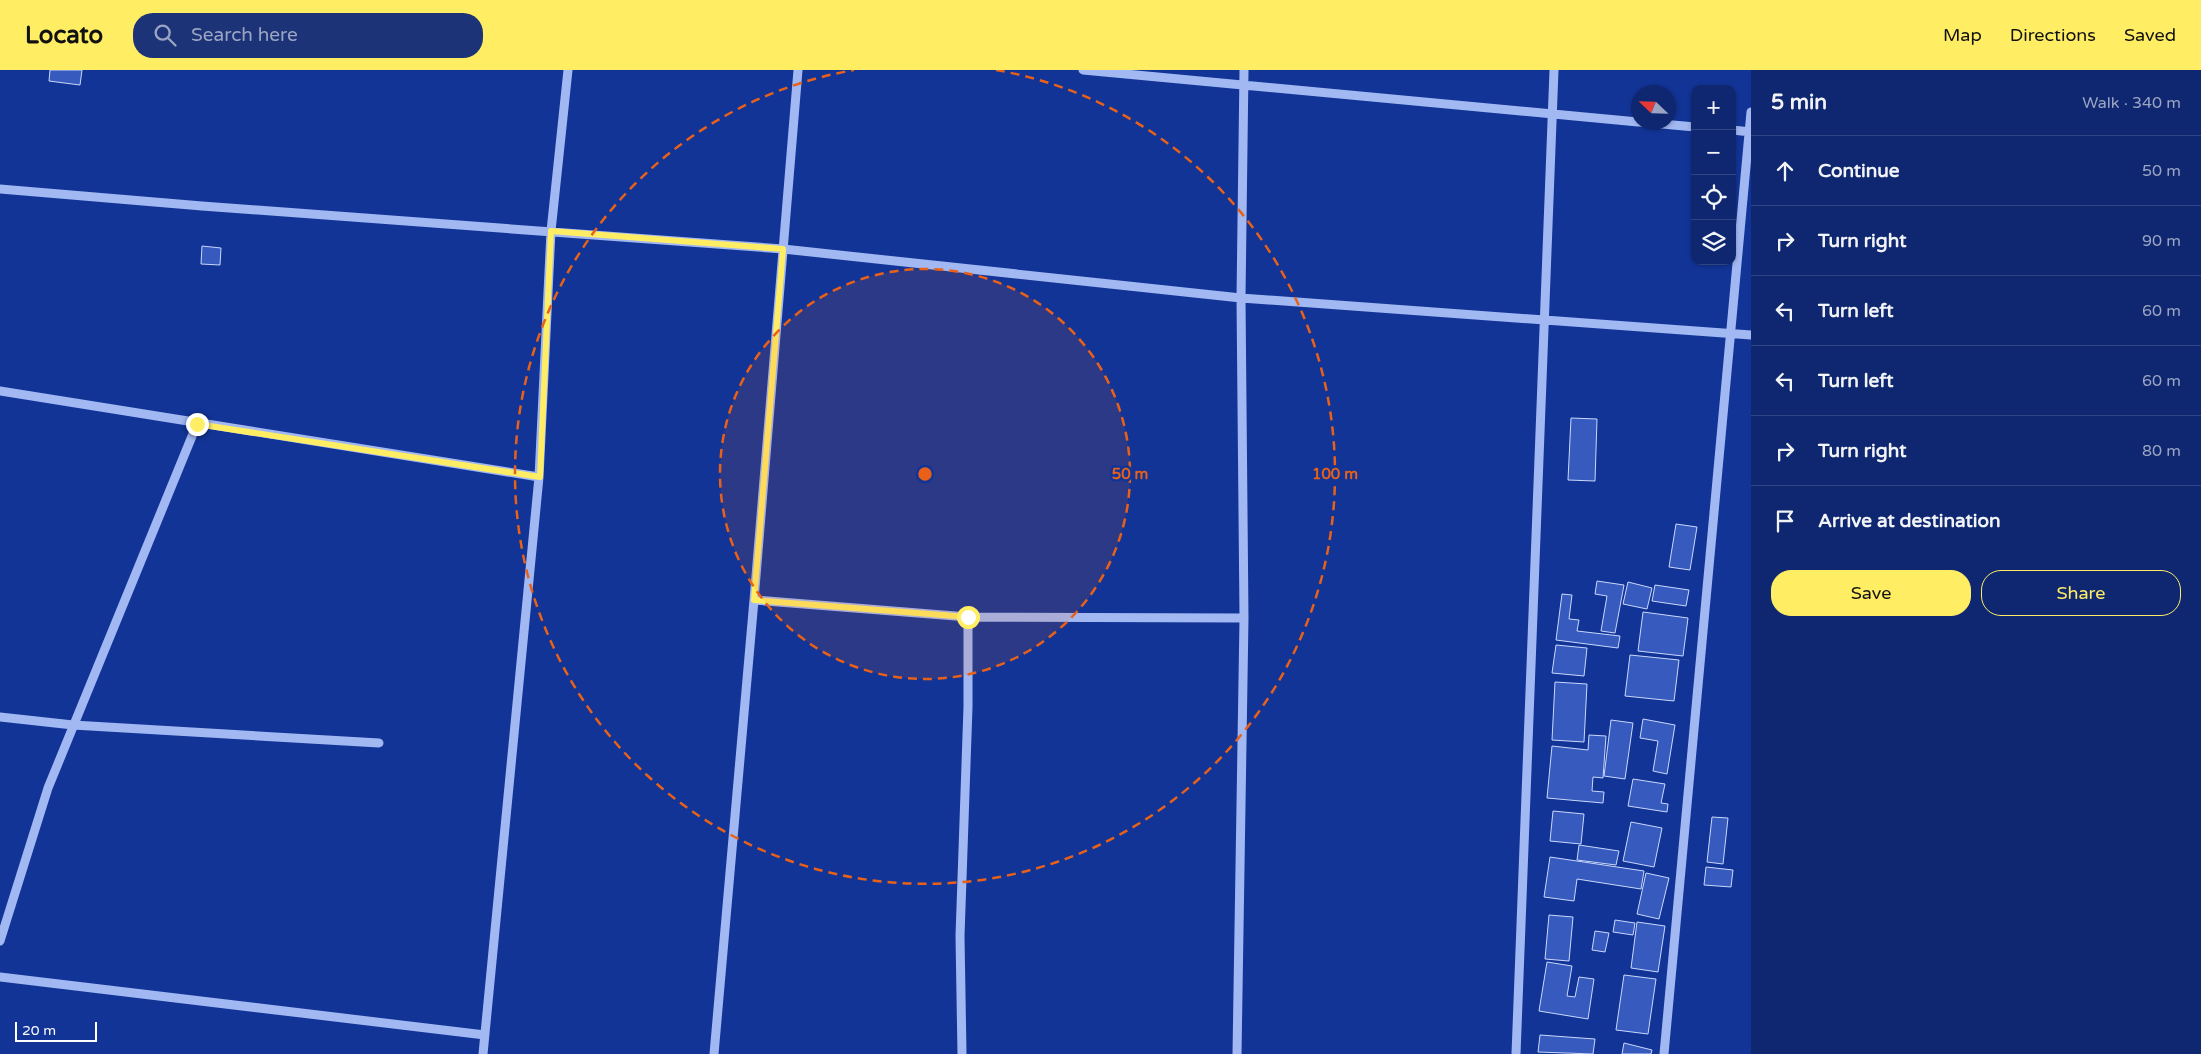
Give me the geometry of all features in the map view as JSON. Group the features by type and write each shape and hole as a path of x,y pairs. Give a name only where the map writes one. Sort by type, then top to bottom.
{"street":[{"path":"483,1054 540,477 551,231 568,70"},
{"path":"714,1054 798,70"},
{"path":"1083,70 1631,121"},
{"path":"1237,1054 1244,618 1241,298 1244,70"},
{"path":"1516,1054 1554,115 1554,70"},
{"path":"1664,1054 1751,112"},
{"path":"1676,125 1691,127"},
{"path":"1736,130 1750,132"},
{"path":"0,189 289,213 783,249 1241,298 1751,335"},
{"path":"0,391 197,424 540,477"},
{"path":"0,941 48,788 197,424"},
{"path":"754,600 968,617 1244,618"},
{"path":"962,1054 960,936 968,707 968,617"},
{"path":"0,717 74,725 379,743"},
{"path":"0,978 485,1035"}],"building":[{"path":"50,70 82,70 80,85 49,81"},
{"path":"202,246 221,248 220,265 201,264"},
{"path":"1571,418 1597,419 1595,481 1568,480"},
{"path":"1676,524 1697,527 1690,570 1669,567"},
{"path":"1597,581 1624,585 1615,633 1601,631 1607,596 1595,594"},
{"path":"1628,582 1652,588 1647,609 1623,604"},
{"path":"1655,585 1689,590 1686,606 1652,601"},
{"path":"1562,594 1572,595 1569,619 1579,620 1577,631 1620,636 1618,648 1556,640"},
{"path":"1643,612 1688,618 1683,656 1638,651"},
{"path":"1556,645 1587,648 1584,676 1552,673"},
{"path":"1630,655 1679,660 1674,701 1625,696"},
{"path":"1555,682 1587,684 1584,742 1552,740"},
{"path":"1643,719 1675,725 1667,774 1653,771 1658,741 1640,738"},
{"path":"1611,720 1633,723 1625,779 1604,776"},
{"path":"1589,735 1606,736 1603,778 1593,777 1592,791 1604,792 1603,803 1547,798 1552,746 1588,750"},
{"path":"1633,779 1665,784 1661,803 1668,804 1667,812 1628,806"},
{"path":"1553,811 1584,814 1581,844 1550,841"},
{"path":"1712,817 1728,818 1723,864 1707,862"},
{"path":"1631,822 1662,828 1654,867 1623,861"},
{"path":"1579,845 1619,851 1616,865 1577,860"},
{"path":"1550,857 1644,871 1641,889 1577,879 1574,901 1544,897"},
{"path":"1706,867 1733,870 1731,887 1704,885"},
{"path":"1646,873 1669,878 1659,919 1637,914"},
{"path":"1549,915 1573,917 1569,961 1545,959"},
{"path":"1615,920 1635,923 1633,935 1613,932"},
{"path":"1637,922 1665,926 1658,972 1631,968"},
{"path":"1595,931 1609,933 1605,952 1592,950"},
{"path":"1547,962 1572,966 1567,996 1575,997 1579,977 1594,979 1588,1019 1539,1011"},
{"path":"1624,975 1656,979 1648,1034 1616,1030"},
{"path":"1540,1035 1595,1039 1593,1054 1538,1052"},
{"path":"1624,1043 1652,1050 1651,1054 1622,1054"}],"route":[{"path":"197,424 540,477 551,231 783,249 754,600 968,617"}]}
